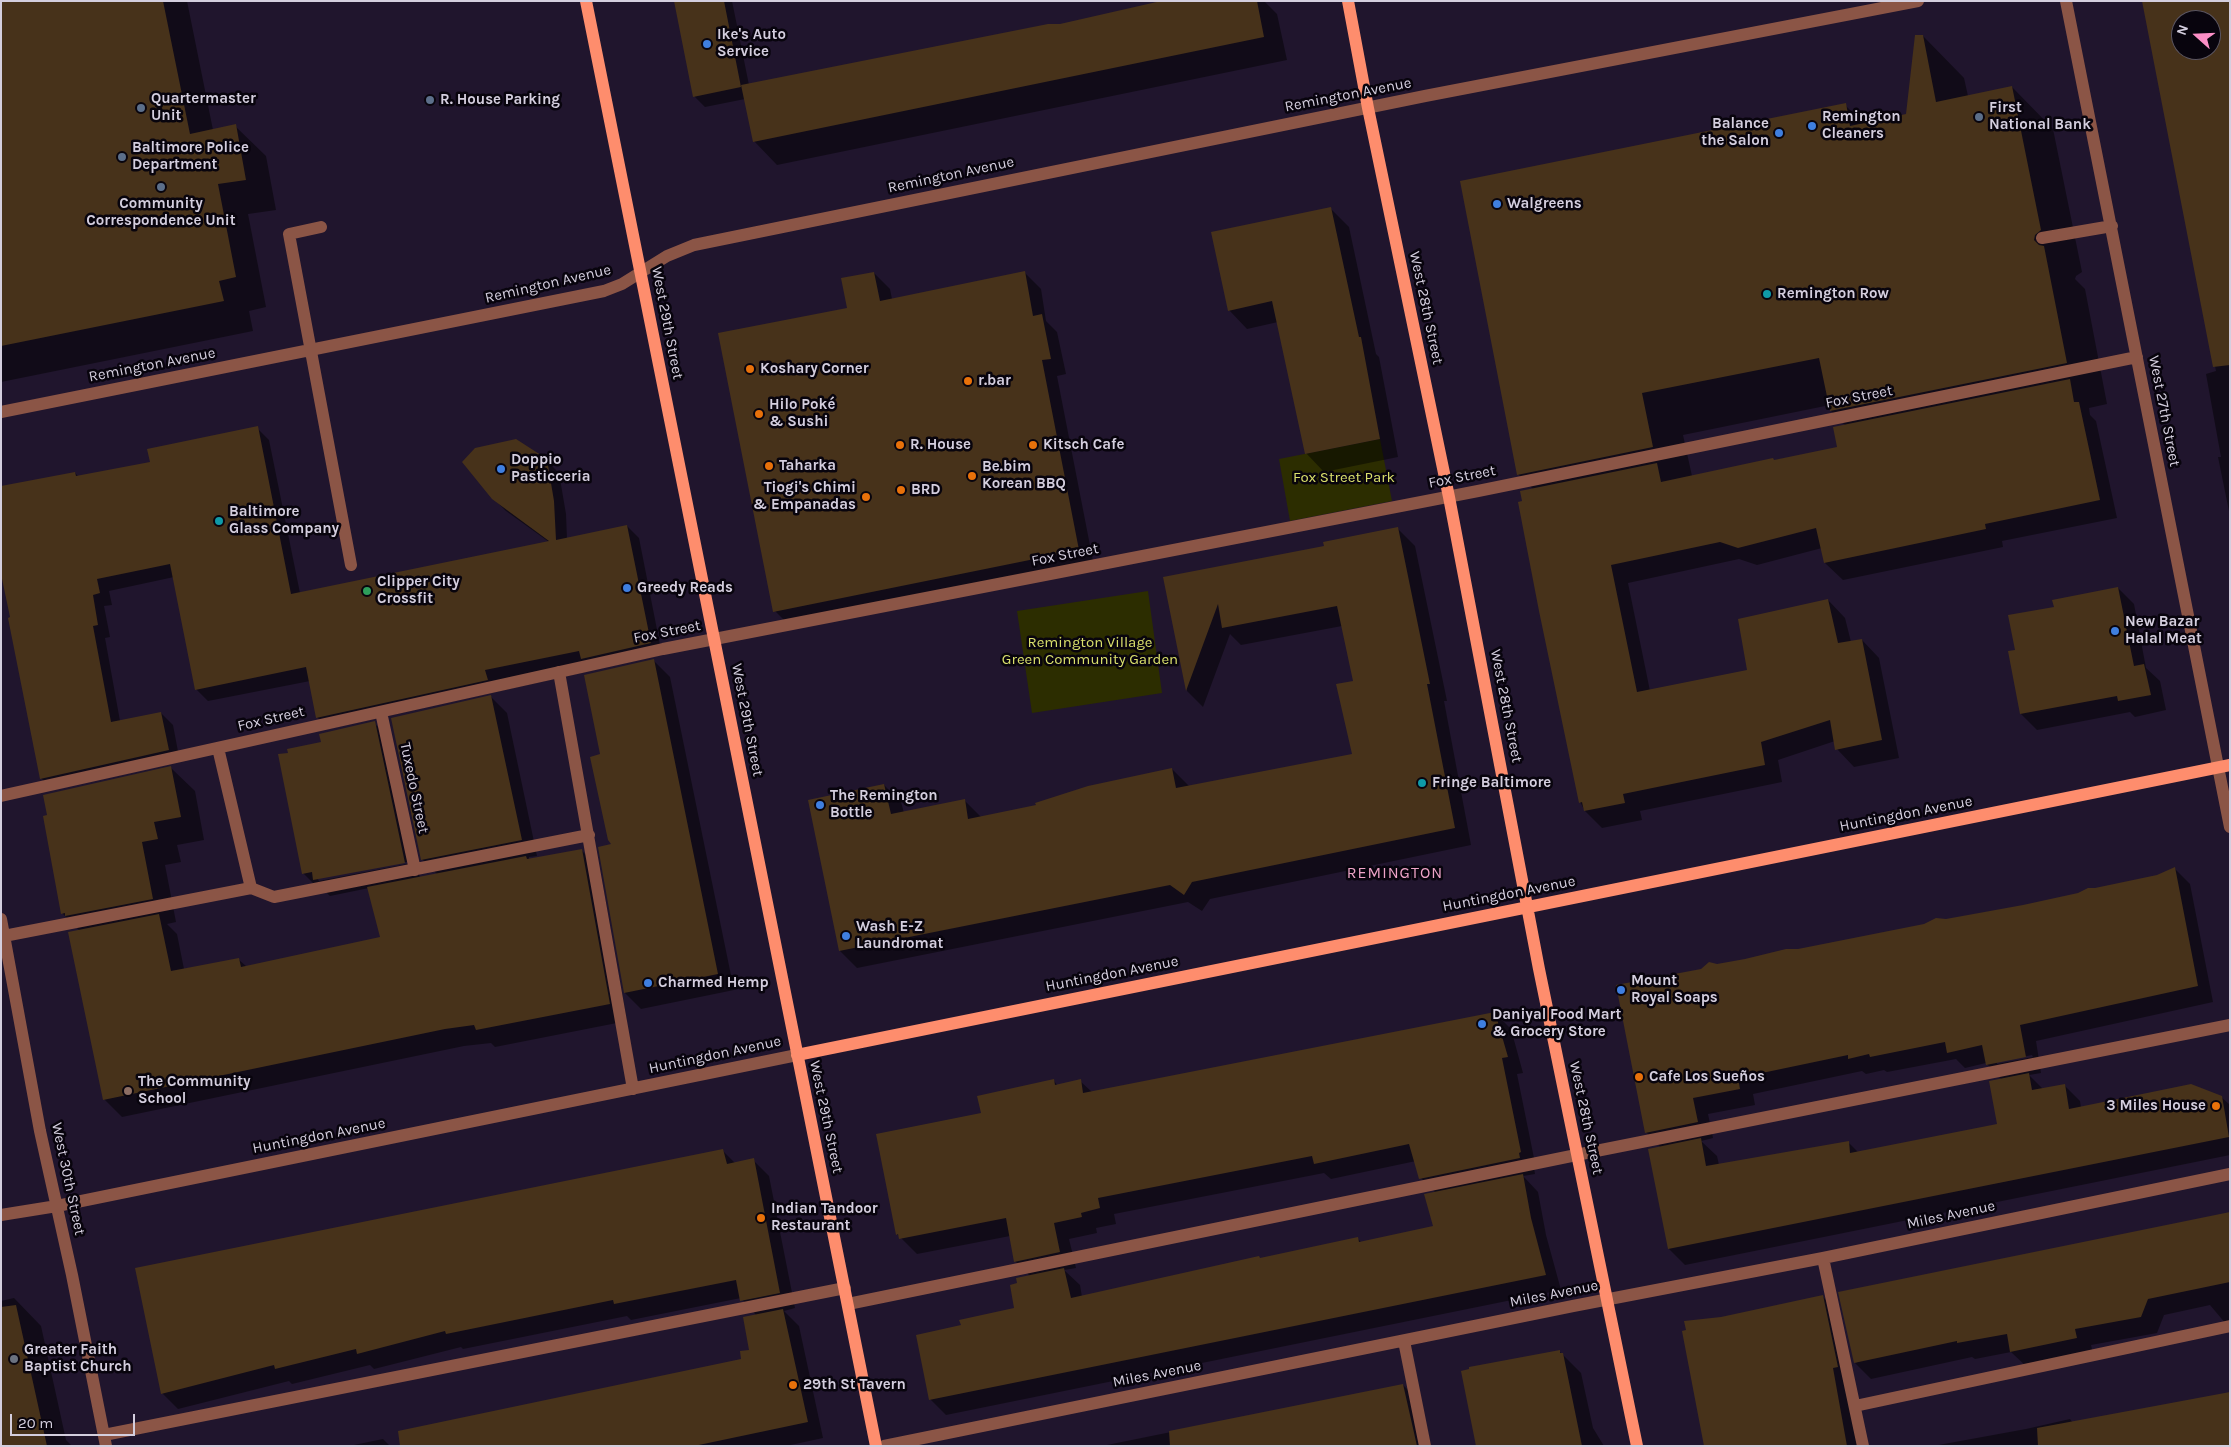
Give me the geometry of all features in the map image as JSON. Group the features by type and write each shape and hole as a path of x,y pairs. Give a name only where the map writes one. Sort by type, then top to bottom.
{"main road":[{"name":"West 29th Street","path":"586,1 876,1446"},
{"name":"West 28th Street","path":"1348,1 1368,108 1449,497 1528,907 1636,1446"},
{"name":"Huntingdon Avenue","path":"796,1055 2224,766"}],"street":[{"name":"Remington Avenue","path":"1,412 604,291 622,284 667,256 694,245 1368,108 1918,1"},
{"name":"West 27th Street","path":"2066,1 2137,357 2224,766 2230,827"},
{"path":"2042,238 2112,226"},
{"path":"321,227 289,234 351,565"},
{"name":"Fox Street","path":"1,796 559,672 714,640 1449,497 2137,357"},
{"path":"559,672 590,835 633,1089"},
{"name":"Tuxedo Street","path":"380,712 415,870"},
{"path":"218,748 251,888"},
{"path":"4,936 251,888 274,898 590,835"},
{"name":"West 30th Street","path":"1,919 40,1130 105,1441"},
{"path":"848,1304 1577,1155 2230,1025"},
{"name":"Huntingdon Avenue","path":"1,1215 57,1206 796,1055"},
{"name":"Miles Avenue","path":"884,1446 1608,1299 1823,1258 2230,1174"},
{"path":"1823,1258 1863,1446"},
{"path":"105,1441 845,1288"},
{"path":"1855,1406 2230,1326"},
{"path":"1404,1341 1425,1446"}],"green space":[{"name":"Fox Street Park","path":"1380,439 1392,501 1290,521 1279,459"},
{"name":"Remington Village Green Community Garden","path":"1148,591 1162,693 1032,713 1017,611"}],"building":[{"name":"Baltimore Police Department","path":"1,1 163,1 190,134 236,124 246,180 218,184 236,277 219,281 224,301 1,346"},
{"name":"Ike's Auto Service","path":"674,1 724,1 741,87 693,97"},
{"path":"1161,1 1257,1 1264,37 753,142 741,85 1048,24 1060,24"},
{"path":"2142,1 2230,1 2230,365 2213,367"},
{"name":"Remington Row","path":"1915,35 1923,35 1936,102 2012,86 2041,230 2035,235 2034,240 2039,245 2044,246 2067,363 1830,411 1819,358 1642,393 1653,447 1517,475 1460,181 1846,103 1850,126 1906,114"},
{"path":"1331,207 1359,337 1361,337 1380,439 1305,454 1272,301 1228,311 1211,232"},
{"name":"R. House","path":"1025,271 1033,316 1042,314 1051,359 1042,360 1079,550 773,612 718,333 847,308 841,278 874,272 880,301"},
{"path":"2070,379 2074,402 2079,402 2100,500 1985,524 1986,529 1824,563 1816,528 1738,548 1720,542 1611,565 1637,692 1747,670 1738,619 1828,599 1838,643 1862,639 1882,740 1835,750 1830,720 1761,742 1765,765 1623,794 1625,803 1584,811 1582,802 1579,803 1539,611 1518,502 1522,501 1520,491 1657,463 1661,482 1773,458 1774,460 1837,447 1833,427"},
{"path":"258,426 291,594 549,541 492,499 462,462 475,448 516,439 547,459 554,501 556,540 627,525 651,643 581,659 579,651 485,670 488,680 316,718 306,667 195,690 170,564 97,579 100,593 93,595 98,625 93,626 111,722 161,712 169,750 40,779 1,574 1,486 75,472 76,476 150,462 147,449"},
{"path":"1398,527 1430,684 1427,684 1455,828 1192,882 1184,895 1170,885 839,951 808,800 884,784 891,814 965,799 968,819 1036,805 1035,803 1088,786 1172,768 1176,788 1352,754 1336,684 1353,681 1337,606 1222,628 1218,604 1186,691 1163,577 1324,546 1323,542"},
{"path":"2118,587 2134,666 2144,664 2151,695 2118,701 2117,696 2020,714 2008,651 2015,650 2008,615 2054,607 2052,600"},
{"path":"654,659 718,974 624,993 598,847 611,844 608,840 590,757 600,754 584,675"},
{"path":"491,695 522,840 421,860 391,718"},
{"path":"375,721 405,863 313,880 312,872 302,874 278,754 288,753 287,749 321,742 319,734"},
{"path":"171,766 181,817 154,822 158,839 142,842 153,899 65,916 65,913 61,914 43,816 47,815 43,795"},
{"path":"582,849 610,1004 476,1030 474,1025 445,1029 103,1100 68,932 159,914 171,971 239,958 241,967 380,937 367,887 526,856 527,859"},
{"path":"2175,867 2198,986 2020,1025 2026,1057 1986,1065 1982,1045 1947,1053 1945,1042 1870,1057 1869,1054 1848,1059 1848,1055 1738,1078 1740,1089 1693,1098 1698,1122 1645,1133 1616,985 1701,969 1709,962 1717,964 1745,959 1786,949 1798,949 1924,924 1936,918 1946,919 2023,905 2078,893 2088,888 2157,875"},
{"path":"1495,1012 1508,1057 1502,1058 1521,1152 1519,1153 1520,1158 1419,1179 1409,1144 1314,1164 1312,1156 1098,1198 1100,1208 1081,1213 1082,1217 1054,1223 1060,1252 1014,1262 1006,1218 899,1239 898,1234 896,1235 876,1134 981,1113 977,1096 1054,1079 1055,1085 1081,1079 1083,1093"},
{"path":"2029,1073 2032,1090 2065,1084 2069,1109 2191,1084 2222,1096 2229,1137 1668,1249 1648,1149 1701,1138 1706,1166 1849,1141 1850,1153 1997,1124 1989,1081"},
{"path":"723,1149 727,1164 754,1158 780,1293 740,1301 736,1280 614,1304 613,1300 446,1334 445,1331 357,1354 356,1349 275,1369 274,1365 161,1394 135,1268"},
{"path":"1523,1174 1531,1218 1546,1275 929,1400 916,1335 961,1325 959,1320 1014,1308 1010,1285 1017,1283 1016,1278 1064,1268 1071,1298 1259,1256 1260,1258 1358,1237 1359,1242 1433,1226 1424,1194"},
{"path":"2230,1212 2230,1282 2148,1299 2141,1317 2075,1329 2077,1338 2010,1352 2007,1334 1957,1343 1957,1341 1854,1363 1838,1292"},
{"path":"1823,1295 1838,1367 1833,1368 1847,1446 1704,1446 1682,1331 1686,1330 1684,1321 1721,1317"},
{"name":"Greater Faith Baptist Church","path":"16,1305 47,1446 1,1446 1,1307"},
{"path":"783,1309 808,1422 694,1446 400,1446 398,1431 741,1359 740,1351 749,1350 743,1317"},
{"path":"1560,1350 1560,1353 1563,1353 1582,1446 1476,1446 1461,1371 1469,1369 1469,1367"},
{"path":"1403,1384 1417,1446 1170,1446 1169,1431"},
{"path":"2230,1392 2230,1446 2038,1446 2037,1428"}],"place":[{"name":"Ike's Auto Service","path":"707,44"},
{"name":"R. House Parking","path":"430,100"},
{"name":"Quartermaster Unit","path":"141,108"},
{"name":"First National Bank","path":"1979,117"},
{"name":"Remington Cleaners","path":"1812,126"},
{"name":"Balance the Salon","path":"1779,133"},
{"name":"Baltimore Police Department","path":"122,157"},
{"name":"Community Correspondence Unit","path":"161,187"},
{"name":"Walgreens","path":"1497,204"},
{"name":"Remington Row","path":"1767,294"},
{"name":"Koshary Corner","path":"750,369"},
{"name":"r.bar","path":"968,381"},
{"name":"Hilo Poké & Sushi","path":"759,414"},
{"name":"R. House","path":"900,445"},
{"name":"Kitsch Cafe","path":"1033,445"},
{"name":"Taharka","path":"769,466"},
{"name":"Doppio Pasticceria","path":"501,469"},
{"name":"Be.bim Korean BBQ","path":"972,476"},
{"name":"BRD","path":"901,490"},
{"name":"Tiogi's Chimi & Empanadas","path":"866,497"},
{"name":"Baltimore Glass Company","path":"219,521"},
{"name":"Greedy Reads","path":"627,588"},
{"name":"Clipper City Crossfit","path":"367,591"},
{"name":"New Bazar Halal Meat","path":"2115,631"},
{"name":"Fringe Baltimore","path":"1422,783"},
{"name":"The Remington Bottle","path":"820,805"},
{"name":"Wash E-Z Laundromat","path":"846,936"},
{"name":"Charmed Hemp","path":"648,983"},
{"name":"Mount Royal Soaps","path":"1621,990"},
{"name":"Daniyal Food Mart & Grocery Store","path":"1482,1024"},
{"name":"Cafe Los Sueños","path":"1639,1077"},
{"name":"The Community School","path":"128,1091"},
{"name":"3 Miles House","path":"2216,1106"},
{"name":"Indian Tandoor Restaurant","path":"761,1218"},
{"name":"Greater Faith Baptist Church","path":"14,1359"},
{"name":"29th St Tavern","path":"793,1385"}],"district":[{"name":"REMINGTON","path":"1395,873"}]}
